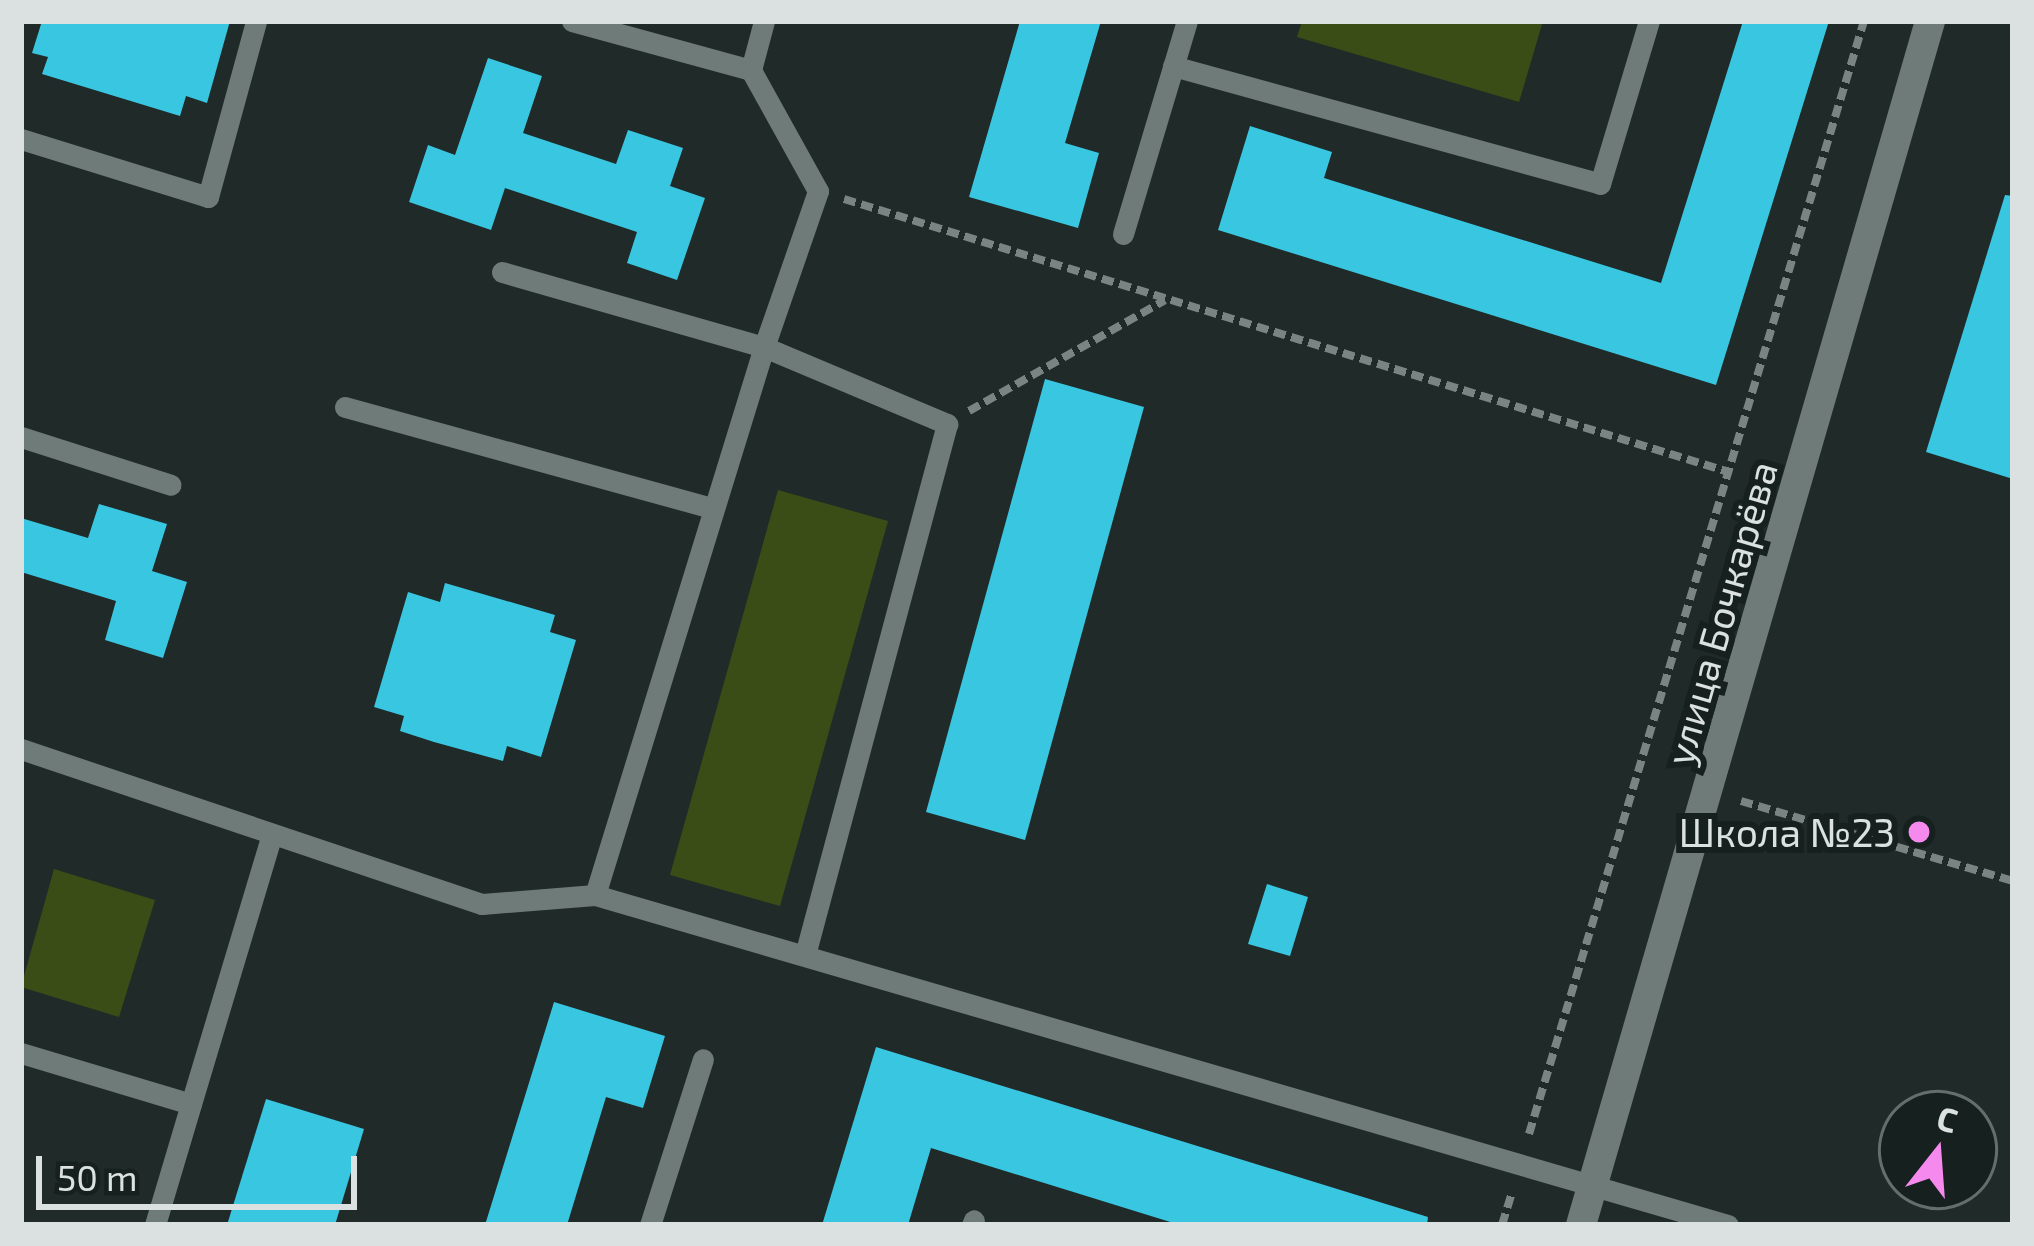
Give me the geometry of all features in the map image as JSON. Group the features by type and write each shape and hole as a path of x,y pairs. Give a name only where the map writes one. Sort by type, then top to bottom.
{"street":[{"name":"улица Бочкарёва","path":"1582,1225 1711,792 1930,21"}],"lane":[{"path":"21,139 208,197 256,21"},
{"path":"572,21 751,70"},
{"path":"595,896 710,507 818,191 751,70 764,21"},
{"path":"1123,234 1186,21"},
{"path":"1174,66 1600,184 1649,21"},
{"path":"502,272 764,347 947,424 805,955"},
{"path":"345,407 710,507"},
{"path":"21,437 171,484"},
{"path":"21,749 482,904 595,896 1728,1225"},
{"path":"155,1225 272,834"},
{"path":"21,1053 191,1103"},
{"path":"650,1225 703,1058"}],"path":[{"path":"1502,1225 1732,473 1864,21"},
{"path":"818,191 1732,473"},
{"path":"947,424 1165,300"},
{"path":"1711,792 2013,881"}],"green space":[{"path":"1302,21 1543,21 1519,102 1297,37"},
{"path":"778,490 888,521 780,906 670,875"},
{"path":"54,869 155,900 119,1017 21,987"}],"building":[{"path":"42,21 230,21 207,103 186,96 180,116 42,74 48,57 32,53"},
{"path":"1020,21 1101,21 1065,143 1099,153 1078,228 969,197"},
{"path":"1743,21 1829,21 1716,385 1218,230 1250,126 1332,152 1324,178 1661,283"},
{"path":"488,58 542,76 523,133 616,164 628,130 683,148 670,186 705,198 677,280 627,263 637,232 505,188 491,230 409,202 428,145 455,155"},
{"path":"2005,195 2013,196 2013,479 1926,452"},
{"path":"1045,379 1144,407 1025,840 926,812"},
{"path":"99,504 167,524 152,571 187,582 163,658 105,640 116,601 21,572 21,518 88,538"},
{"path":"445,583 555,615 550,632 576,640 541,757 507,746 503,761 434,742 400,731 404,716 374,707 408,592 440,602"},
{"path":"1267,884 1308,897 1290,956 1248,944"},
{"path":"554,1002 665,1036 643,1108 606,1097 567,1225 485,1225"},
{"path":"876,1047 1428,1217 1427,1225 1180,1225 931,1148 908,1225 822,1225"},
{"path":"266,1099 364,1129 335,1225 227,1225"}],"place":[{"name":"Школа №23","path":"1919,832"}]}
